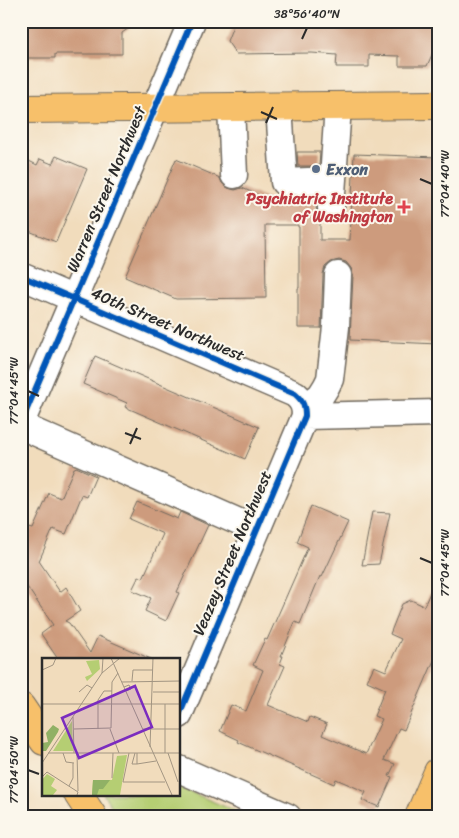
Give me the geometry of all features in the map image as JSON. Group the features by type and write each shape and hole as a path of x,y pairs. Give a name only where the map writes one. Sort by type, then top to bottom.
{"main road":[{"path":"21,109 438,106"},
{"path":"21,707 41,732"},
{"path":"419,817 438,772"},
{"path":"79,796 93,817"}],"street":[{"name":"Warren Street Northwest","path":"21,425 192,21"},
{"path":"331,208 338,106"},
{"path":"231,107 234,175"},
{"path":"279,107 284,182 333,180"},
{"path":"304,408 321,394 330,379 336,327 338,275"},
{"name":"40th Street Northwest","path":"21,276 296,394 304,408"},
{"path":"304,408 438,413"},
{"name":"Veazey Street Northwest","path":"180,713 257,530 304,408"},
{"path":"21,425 257,530"},
{"path":"180,769 288,817"}],"green space":[{"path":"180,787 249,817 119,817 104,796 180,796"}],"building":[{"path":"23,21 139,21 122,33 122,54 55,54 55,58 23,58"},
{"path":"235,21 424,21 438,27 438,41 427,66 399,66 399,56 369,55 369,67 336,67 337,55 312,53 236,54 227,41"},
{"path":"297,152 320,152 319,166 298,166"},
{"path":"354,154 438,157 438,344 350,340 353,275 351,268 346,262 339,260 331,262 325,267 323,274 321,328 298,328 298,225 265,225 266,298 176,299 125,277 176,159 220,178 222,183 228,188 235,190 242,188 272,201 296,200 296,197 317,196 316,207 317,214 320,217 320,240 350,240"},
{"path":"56,156 87,169 56,242 24,229 28,221 21,219 21,157 37,165 40,159 52,164"},
{"path":"95,356 259,427 245,459 125,407 127,403 83,384"},
{"path":"75,468 96,476 87,497 82,495 66,534 53,529 39,561 60,592 66,587 80,611 65,621 69,623 90,653 98,636 149,658 57,658 41,634 53,625 21,578 21,546 29,528 33,529 49,493 61,498"},
{"path":"137,502 177,519 180,512 208,525 177,592 179,593 166,621 145,611 151,598 132,590 139,576 143,578 163,534 129,519"},
{"path":"311,506 348,522 322,577 320,576 300,624 295,622 281,656 283,656 280,664 285,666 268,705 308,722 310,717 327,724 322,735 366,754 382,719 374,716 385,689 367,681 374,666 386,671 401,639 390,634 402,604 411,600 424,606 438,575 438,651 404,730 399,728 384,760 395,764 389,776 392,777 379,807 362,800 366,792 336,779 334,784 238,742 239,740 220,731 231,705 246,711 263,670 253,665 265,639 267,640 308,547 297,542"},
{"path":"372,512 390,513 379,564 362,565"}],"cycle path":[{"path":"21,423 192,21"},
{"path":"21,276 295,394 304,406 305,416 180,713"}],"place":[{"name":"Exxon","path":"316,169"},
{"name":"Psychiatric Institute of Washington","path":"404,207"}]}
